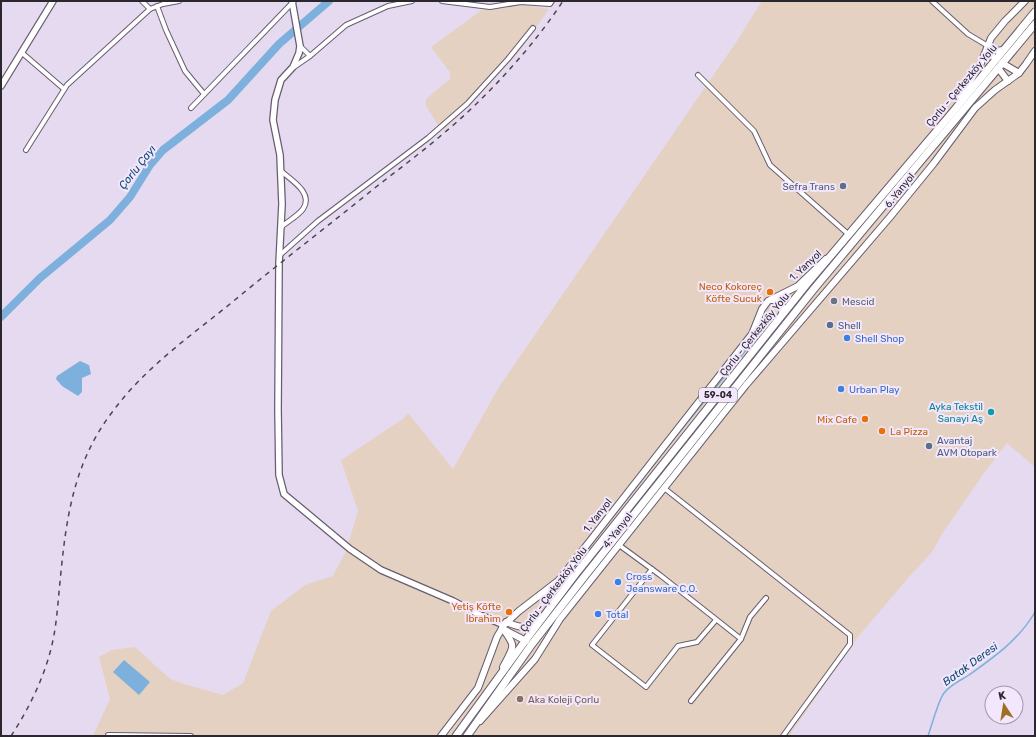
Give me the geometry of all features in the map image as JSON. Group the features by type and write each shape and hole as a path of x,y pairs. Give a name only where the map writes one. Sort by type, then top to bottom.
{"main road":[{"path":"952,113 978,70 995,32 1025,1"},
{"name":"Çorlu - Çerkezköy Yolu","path":"456,736 499,678 529,641 541,633 812,290 997,63 1003,50 1035,12"},
{"name":"Çorlu - Çerkezköy Yolu","path":"467,736 546,613 782,315 848,234 952,113 1035,24"},
{"path":"988,46 997,50 1003,50"},
{"path":"988,46 990,54 1008,81"},
{"name":"6. Yanyol","path":"779,345 900,205 934,163 975,108 1019,73 1035,51"},
{"path":"985,53 986,58 1019,73"},
{"name":"1. Yanyol","path":"441,736 478,688 497,637 504,625 551,586 568,569 752,334 762,309 768,301 798,286 833,253"},
{"path":"768,301 775,300 780,302 782,307 782,315"},
{"path":"745,374 779,345"},
{"name":"4. Yanyol","path":"473,728 535,659 560,619 779,345"},
{"path":"504,625 527,628 546,613"},
{"path":"541,633 554,626 560,619"},
{"path":"504,625 529,641 535,659"},
{"path":"499,678 513,647 504,625"}],"street":[{"path":"1,86 52,1"},
{"path":"142,1 160,13 166,30 185,71 204,94"},
{"path":"26,150 66,85 154,8 179,1"},
{"path":"412,1 388,6 346,25 310,56 293,67 281,80 275,100 274,120 280,155 281,172 278,410 280,475 284,494 350,549 381,570 453,601 491,621 504,625"},
{"path":"442,1 490,7 521,2 550,4 552,1"},
{"path":"932,1 968,34 988,46"},
{"path":"293,2 300,46 299,53 293,67"},
{"path":"191,108 293,2"},
{"path":"280,255 318,222 428,138 467,104 508,59 533,28"},
{"path":"300,46 310,56"},
{"path":"21,52 64,89"},
{"path":"698,75 754,131 770,165 848,234"},
{"path":"281,172 304,191 306,201 303,209 281,227"},
{"path":"664,488 850,634 850,644 783,736"},
{"path":"619,545 741,639"},
{"path":"652,569 592,645 646,687 678,646 697,642 716,620"},
{"path":"691,701 741,639 750,617 766,598"},
{"path":"108,736 190,736"}],"shaded area":[{"path":"762,1 1035,1 1035,467 1007,443 984,473 942,534 932,552 858,637 789,736 93,736 110,699 99,657 112,650 135,647 170,679 223,695 243,683 271,611 305,585 333,576 346,551 358,511 341,460 404,418 408,413 453,469 499,387 737,41"},
{"path":"524,5 549,9 518,53 470,105 444,130 438,125 426,106 426,99 450,79 450,72 431,47 482,10"}],"water":[{"path":"80,361 89,365 91,374 82,378 82,392 78,396 62,386 56,379 57,376"},
{"path":"124,660 150,682 139,695 113,672"}],"waterway":[{"name":"Çorlu Çayı","path":"1,317 40,278 110,220 130,197 150,165 163,150 228,100 279,44 329,1"},
{"path":"520,614 561,583 677,435 755,339 766,323 774,305"},
{"name":"Batak Deresi","path":"928,736 937,707 944,693 953,685 988,662 1014,639 1029,622 1035,612"}],"railway":[{"path":"11,736 25,714 42,678 50,653 56,626 65,536 80,471 99,431 113,411 139,381 183,341 427,147 460,119 492,88 523,54 563,1"}],"place":[{"name":"Sefra Trans","path":"843,186"},
{"name":"Neco Kokoreç Köfte Sucuk","path":"770,292"},
{"name":"Mescid","path":"834,301"},
{"name":"Shell","path":"830,325"},
{"name":"Shell Shop","path":"847,338"},
{"name":"Urban Play","path":"841,389"},
{"name":"Ayka Tekstil Sanayi Aş","path":"991,412"},
{"name":"Mix Cafe","path":"865,419"},
{"name":"La Pizza","path":"882,431"},
{"name":"Avantaj AVM Otopark","path":"929,446"},
{"name":"Cross Jeansware C.O.","path":"618,582"},
{"name":"Yetiş Köfte İbrahim","path":"509,612"},
{"name":"Total","path":"598,614"},
{"name":"Aka Koleji Çorlu","path":"520,699"}]}
